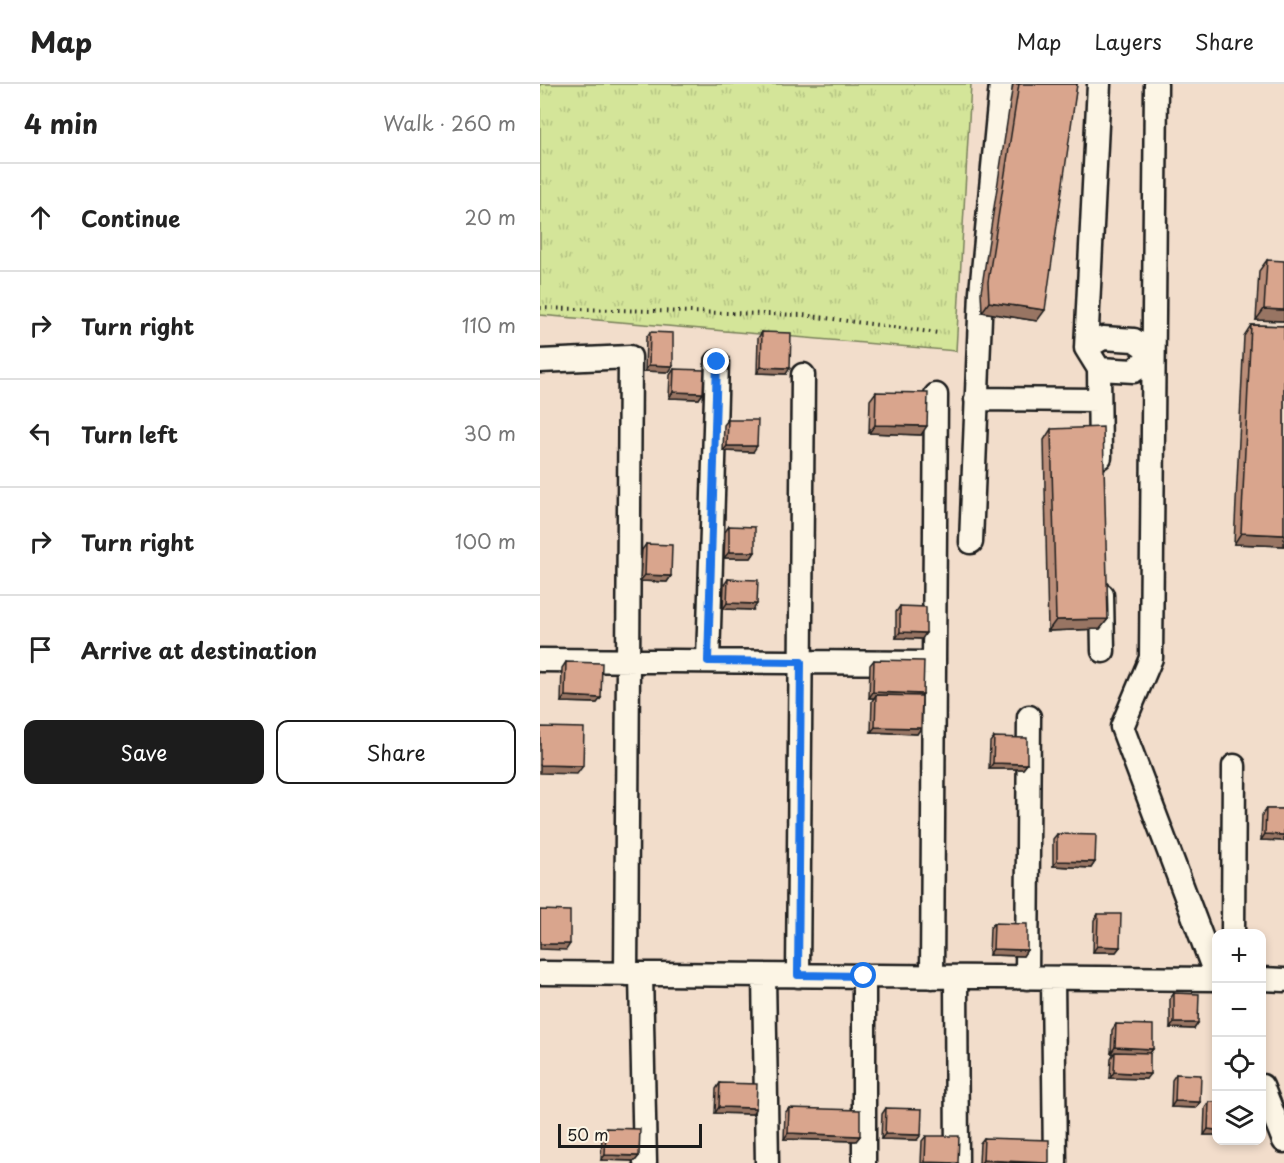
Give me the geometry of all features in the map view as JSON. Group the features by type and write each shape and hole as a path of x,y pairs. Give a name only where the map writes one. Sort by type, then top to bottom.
{"street":[{"path":"971,542 981,292 1001,84"},
{"path":"1099,84 1086,348 1099,369 1101,484"},
{"path":"1156,84 1151,657 1122,727 1212,967"},
{"path":"1086,348 1103,338 1134,340 1153,353"},
{"path":"1099,369 1134,371 1153,353"},
{"path":"540,361 630,357 628,661 633,974 645,1163"},
{"path":"708,661 717,362"},
{"path":"798,975 803,375"},
{"path":"932,977 936,395"},
{"path":"976,399 1099,400"},
{"path":"1102,579 1103,651"},
{"path":"540,660 934,663"},
{"path":"1027,978 1029,717"},
{"path":"1233,929 1234,766"},
{"path":"540,973 1212,978"},
{"path":"764,975 767,1163"},
{"path":"864,976 864,1163"},
{"path":"956,977 957,1163"},
{"path":"1053,978 1055,1163"},
{"path":"1266,980 1284,980"},
{"path":"1264,1091 1284,1141"}],"path":[{"path":"540,308 803,315 938,333"}],"green space":[{"path":"540,84 971,84 956,351 540,315"}],"building":[{"path":"1019,84 1077,84 1045,310 989,302 988,282"},
{"path":"1267,260 1284,261 1284,310 1264,309"},
{"path":"1251,325 1284,326 1284,535 1241,533"},
{"path":"650,332 673,333 673,366 649,365"},
{"path":"762,332 791,333 790,368 761,367"},
{"path":"674,369 704,370 703,393 673,392"},
{"path":"876,392 928,393 927,426 875,425"},
{"path":"728,420 758,420 757,446 727,446"},
{"path":"1103,427 1108,619 1056,620 1051,429"},
{"path":"729,526 755,527 755,552 729,552"},
{"path":"646,544 672,545 671,576 645,575"},
{"path":"728,579 758,580 757,604 727,603"},
{"path":"900,606 926,607 926,633 900,632"},
{"path":"874,660 924,661 923,694 873,692"},
{"path":"566,662 602,663 601,698 565,696"},
{"path":"876,695 922,696 921,728 875,727"},
{"path":"540,727 584,728 583,766 540,765"},
{"path":"994,737 1027,738 1027,764 993,763"},
{"path":"1266,809 1284,809 1284,835 1265,834"},
{"path":"1057,834 1096,835 1095,862 1057,861"},
{"path":"540,910 570,911 570,944 540,944"},
{"path":"1098,914 1121,914 1120,947 1097,946"},
{"path":"994,923 1027,924 1027,950 993,949"},
{"path":"1174,993 1199,994 1198,1023 1174,1023"},
{"path":"1116,1024 1153,1025 1153,1049 1115,1047"},
{"path":"1115,1052 1150,1053 1150,1074 1114,1072"},
{"path":"1176,1074 1201,1075 1200,1102 1175,1101"},
{"path":"720,1083 757,1084 756,1108 719,1107"},
{"path":"1209,1102 1212,1102 1212,1130 1208,1129"},
{"path":"789,1108 860,1110 860,1136 788,1133"},
{"path":"886,1108 922,1109 921,1135 885,1134"},
{"path":"606,1128 640,1129 639,1156 605,1155"},
{"path":"926,1136 959,1136 958,1163 925,1162"},
{"path":"984,1138 1049,1140 1049,1163 983,1160"}],"route":[{"path":"717,362 708,661 801,662 798,975 864,976"}]}
